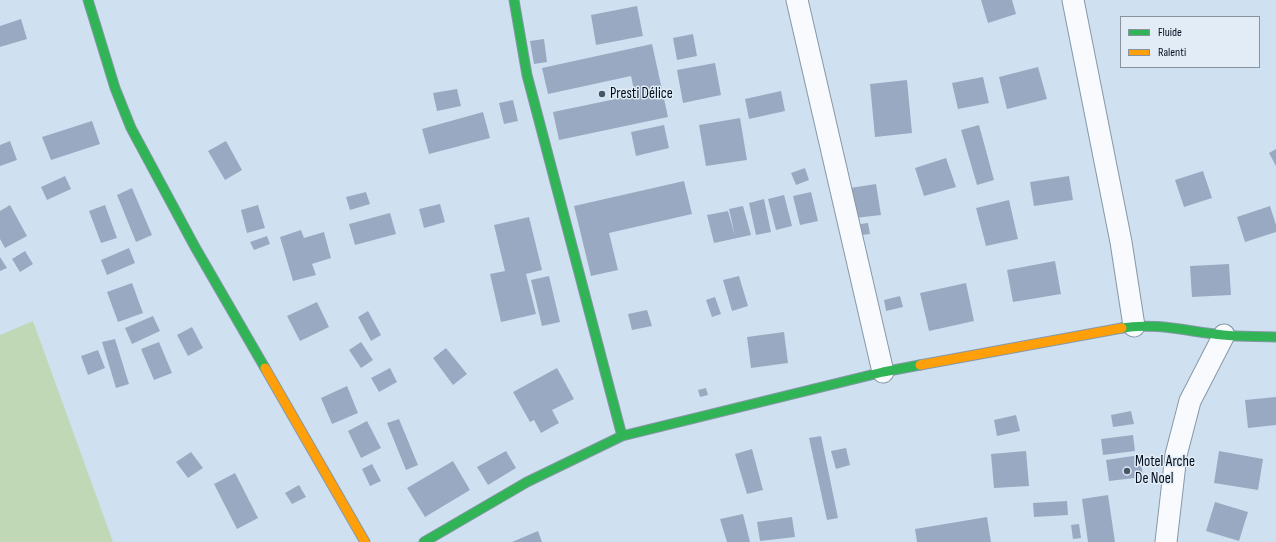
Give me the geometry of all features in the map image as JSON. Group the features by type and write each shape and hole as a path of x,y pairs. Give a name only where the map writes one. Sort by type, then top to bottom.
{"main road":[{"path":"88,0 113,81 131,128 195,247 365,542"},
{"path":"514,0 527,75 622,436"},
{"path":"424,542 527,482 622,436 883,372 1134,326 1181,329 1224,335 1276,337"}],"street":[{"path":"797,0 883,372"},
{"path":"1073,0 1121,242 1134,326"},
{"path":"1166,542 1176,455 1190,401 1224,335"}],"green space":[{"path":"33,321 113,542 0,542 0,335"}],"building":[{"path":"981,0 1012,0 1016,14 988,23"},
{"path":"637,6 643,36 596,45 591,15"},
{"path":"21,19 27,39 0,47 0,26"},
{"path":"693,34 697,56 677,60 673,38"},
{"path":"544,39 547,62 534,64 530,41"},
{"path":"652,44 668,117 559,140 553,112 635,95 631,76 548,94 542,68"},
{"path":"715,63 721,95 683,103 677,70"},
{"path":"1038,67 1047,99 1007,109 999,77"},
{"path":"983,77 989,103 958,109 952,83"},
{"path":"907,80 912,133 875,137 870,84"},
{"path":"457,89 461,106 437,111 433,93"},
{"path":"781,91 785,111 749,119 745,99"},
{"path":"513,100 518,121 504,124 499,103"},
{"path":"483,112 490,138 429,154 422,129"},
{"path":"740,118 747,160 706,166 699,125"},
{"path":"92,121 100,144 51,160 42,137"},
{"path":"664,125 669,148 636,156 631,132"},
{"path":"979,125 994,180 977,185 961,130"},
{"path":"10,141 17,160 0,166 0,145"},
{"path":"226,141 242,170 225,180 208,151"},
{"path":"1276,149 1276,166 1269,153"},
{"path":"946,158 956,187 924,196 915,168"},
{"path":"805,168 809,180 796,185 791,173"},
{"path":"1203,171 1212,198 1184,207 1175,180"},
{"path":"65,176 71,189 47,200 41,187"},
{"path":"1069,176 1073,200 1034,206 1030,182"},
{"path":"684,181 692,214 609,233 618,270 591,276 574,206"},
{"path":"876,184 881,215 855,218 850,188"},
{"path":"132,188 152,235 136,242 117,195"},
{"path":"366,192 370,204 350,210 346,197"},
{"path":"811,192 818,221 800,225 793,196"},
{"path":"784,195 792,226 776,230 768,199"},
{"path":"764,199 771,232 756,235 749,203"},
{"path":"1009,200 1018,239 986,246 976,208"},
{"path":"440,204 445,222 424,228 419,209"},
{"path":"10,205 27,236 5,248 0,239 0,211"},
{"path":"105,205 117,238 101,243 89,211"},
{"path":"258,205 265,228 247,233 241,210"},
{"path":"743,206 751,235 714,243 707,215 728,211 735,236 729,209"},
{"path":"1270,206 1276,225 1276,232 1245,242 1237,217"},
{"path":"390,213 396,234 355,245 349,224"},
{"path":"529,217 542,270 526,274 536,314 501,322 490,274 505,271 494,225"},
{"path":"868,223 870,234 862,235 860,224"},
{"path":"301,230 304,238 324,232 331,258 312,264 316,275 293,281 280,237"},
{"path":"267,236 270,244 254,250 250,242"},
{"path":"129,248 135,263 107,275 101,260"},
{"path":"25,251 33,264 20,272 12,259"},
{"path":"0,257 7,268 0,271"},
{"path":"1055,261 1061,294 1013,302 1007,270"},
{"path":"1229,264 1231,295 1192,297 1190,266"},
{"path":"549,276 560,322 542,326 531,280"},
{"path":"739,276 748,306 732,311 723,280"},
{"path":"132,283 143,313 118,322 107,292"},
{"path":"966,283 974,321 929,331 920,293"},
{"path":"900,296 903,307 886,311 884,300"},
{"path":"715,297 721,314 712,317 706,300"},
{"path":"317,302 329,327 300,341 287,316"},
{"path":"647,310 652,326 632,330 628,314"},
{"path":"368,311 381,335 371,341 358,317"},
{"path":"153,316 160,331 132,344 125,328"},
{"path":"192,327 203,348 188,356 177,335"},
{"path":"784,332 788,363 751,368 747,337"},
{"path":"115,339 129,384 116,388 102,342"},
{"path":"159,342 172,373 154,380 141,349"},
{"path":"361,342 373,360 361,368 349,350"},
{"path":"446,348 467,374 453,385 433,358"},
{"path":"98,350 105,368 88,375 81,356"},
{"path":"390,368 397,382 379,392 371,378"},
{"path":"557,368 574,399 552,410 559,423 541,433 534,420 530,422 513,392"},
{"path":"347,386 358,413 332,424 321,398"},
{"path":"706,388 708,395 700,397 698,390"},
{"path":"1276,397 1276,425 1248,428 1245,400"},
{"path":"1131,411 1134,424 1113,427 1111,415"},
{"path":"1016,415 1020,431 997,436 994,420"},
{"path":"399,419 418,465 406,470 387,423"},
{"path":"367,421 381,448 361,458 348,431"},
{"path":"1133,435 1135,451 1103,455 1101,439"},
{"path":"821,436 838,518 827,520 809,438"},
{"path":"846,448 850,465 836,469 831,451"},
{"path":"752,449 763,490 747,494 735,454"},
{"path":"506,451 516,468 488,485 477,467"},
{"path":"1026,451 1029,486 994,488 991,454"},
{"path":"1219,451 1263,459 1258,490 1214,483"},
{"path":"191,452 203,468 188,478 176,462"},
{"path":"1140,455 1143,477 1109,481 1106,460"},
{"path":"453,461 470,490 425,517 407,488"},
{"path":"372,464 381,481 370,486 362,469"},
{"path":"235,473 258,518 237,529 214,484"},
{"path":"299,485 306,497 292,504 285,493"},
{"path":"1108,495 1115,542 1088,542 1082,499"},
{"path":"1067,501 1068,515 1034,517 1033,503"},
{"path":"1215,502 1248,512 1239,541 1206,531"},
{"path":"743,514 750,542 727,542 720,519"},
{"path":"792,517 795,537 760,541 757,522"},
{"path":"987,517 991,542 917,542 915,529"},
{"path":"1079,524 1081,538 1073,539 1071,525"},
{"path":"538,531 542,542 512,542"}],"traffic: fast":[{"path":"88,0 115,88 131,128 195,247 265,368"},
{"path":"514,0 527,75 622,436"},
{"path":"1122,328 1147,326 1230,336 1276,337"},
{"path":"424,542 527,482 622,436 883,372 920,365"}],"traffic: slow":[{"path":"920,365 1122,328"},
{"path":"265,368 365,542"}],"place":[{"name":"Presti Délice","path":"602,94"},
{"name":"Motel Arche De Noel","path":"1127,471"}]}
